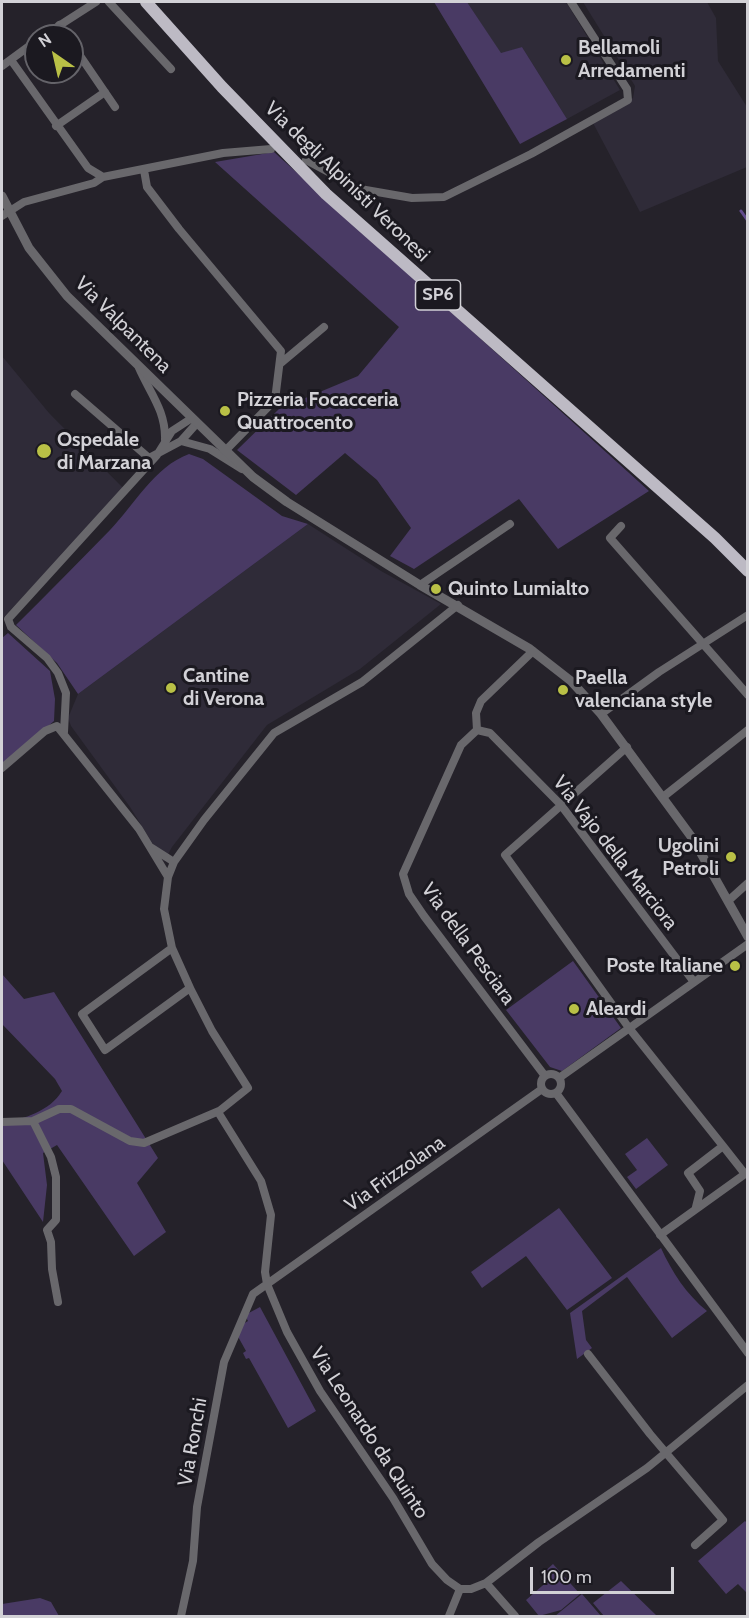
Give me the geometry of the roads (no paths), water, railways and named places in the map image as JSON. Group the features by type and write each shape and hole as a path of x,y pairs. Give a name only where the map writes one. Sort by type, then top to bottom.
{"highway":[{"name":"Via degli Alpinisti Veronesi","path":"146,2 230,95 326,194 715,538 747,571"}],"street":[{"path":"77,2 83,9"},
{"path":"60,24 96,2"},
{"path":"109,2 171,69"},
{"path":"306,160 360,189 412,198 444,197 628,100 627,89 571,2"},
{"path":"2,66 24,50"},
{"path":"11,60 88,168 103,177"},
{"path":"84,61 115,107"},
{"path":"56,126 105,92"},
{"path":"6,214 24,202 94,183 103,177 223,153 271,149"},
{"path":"144,170 147,187 281,351 275,400 225,451"},
{"name":"Via Valpantena","path":"2,196 6,214 29,248 67,296 254,477 287,502 420,585 458,605 533,651 571,681 627,747 693,839 747,937"},
{"path":"281,363 324,327"},
{"path":"138,366 161,408 165,423 165,441"},
{"path":"75,394 149,458 181,441 194,420"},
{"path":"64,732 66,693 58,673 47,658 11,627 8,619 157,455 178,425 194,420"},
{"path":"181,441 210,449 254,477"},
{"path":"420,585 510,524"},
{"path":"621,526 610,538 747,695"},
{"path":"2,1122 33,1121 59,1109 71,1109 130,1141 144,1143 219,1111 248,1088 212,1031 172,948 164,909 168,877 174,862 204,820 274,733 362,682 458,605"},
{"path":"601,714 747,615"},
{"path":"477,730 476,713 481,701 533,651"},
{"path":"2,768 45,731 57,726 64,732 147,842 156,852 174,862"},
{"name":"Via Vajo della Marciora","path":"477,730 490,734 561,805 694,982"},
{"name":"Via della Pesciara","path":"477,730 461,745 403,874 409,894 424,916 545,1076"},
{"path":"663,797 747,730"},
{"path":"627,747 505,855 629,1028 745,1174 660,1235"},
{"path":"147,842 168,877"},
{"path":"728,901 747,883"},
{"path":"559,1078 747,944"},
{"path":"172,948 82,1014 105,1050 190,988"},
{"path":"551,1074 559,1078 561,1086 556,1093 547,1093 542,1089 541,1083 545,1076 551,1074"},
{"name":"Via Frizzolana","path":"267,1284 542,1089"},
{"path":"556,1093 747,1353"},
{"path":"219,1111 261,1180 271,1215 271,1238 266,1256 267,1284"},
{"path":"33,1121 51,1157 57,1177 56,1220 47,1230 51,1242 52,1269 58,1302"},
{"path":"718,1194 709,1194 699,1187 688,1173 723,1146"},
{"path":"696,1208 700,1196 699,1187"},
{"name":"Via Leonardo da Quinto","path":"267,1284 287,1332 320,1391 400,1509 432,1564 447,1580 460,1588"},
{"name":"Via Ronchi","path":"181,1617 193,1561 198,1507 224,1362 253,1294 267,1284"},
{"path":"588,1354 666,1453 723,1520 694,1545"},
{"path":"449,1617 460,1588 471,1589 486,1583 539,1542 666,1453 747,1385"},
{"path":"486,1583 515,1617"}],"waterway":[{"path":"741,211 748,221"}],"place":[{"name":"Bellamoli Arredamenti","path":"566,60"},
{"name":"Pizzeria Focacceria Quattrocento","path":"225,411"},
{"name":"Ospedale di Marzana","path":"44,451"},
{"name":"Quinto Lumialto","path":"436,589"},
{"name":"Cantine di Verona","path":"171,688"},
{"name":"Paella valenciana style","path":"563,690"},
{"name":"Ugolini Petroli","path":"731,857"},
{"name":"Poste Italiane","path":"735,966"},
{"name":"Aleardi","path":"574,1009"}]}
